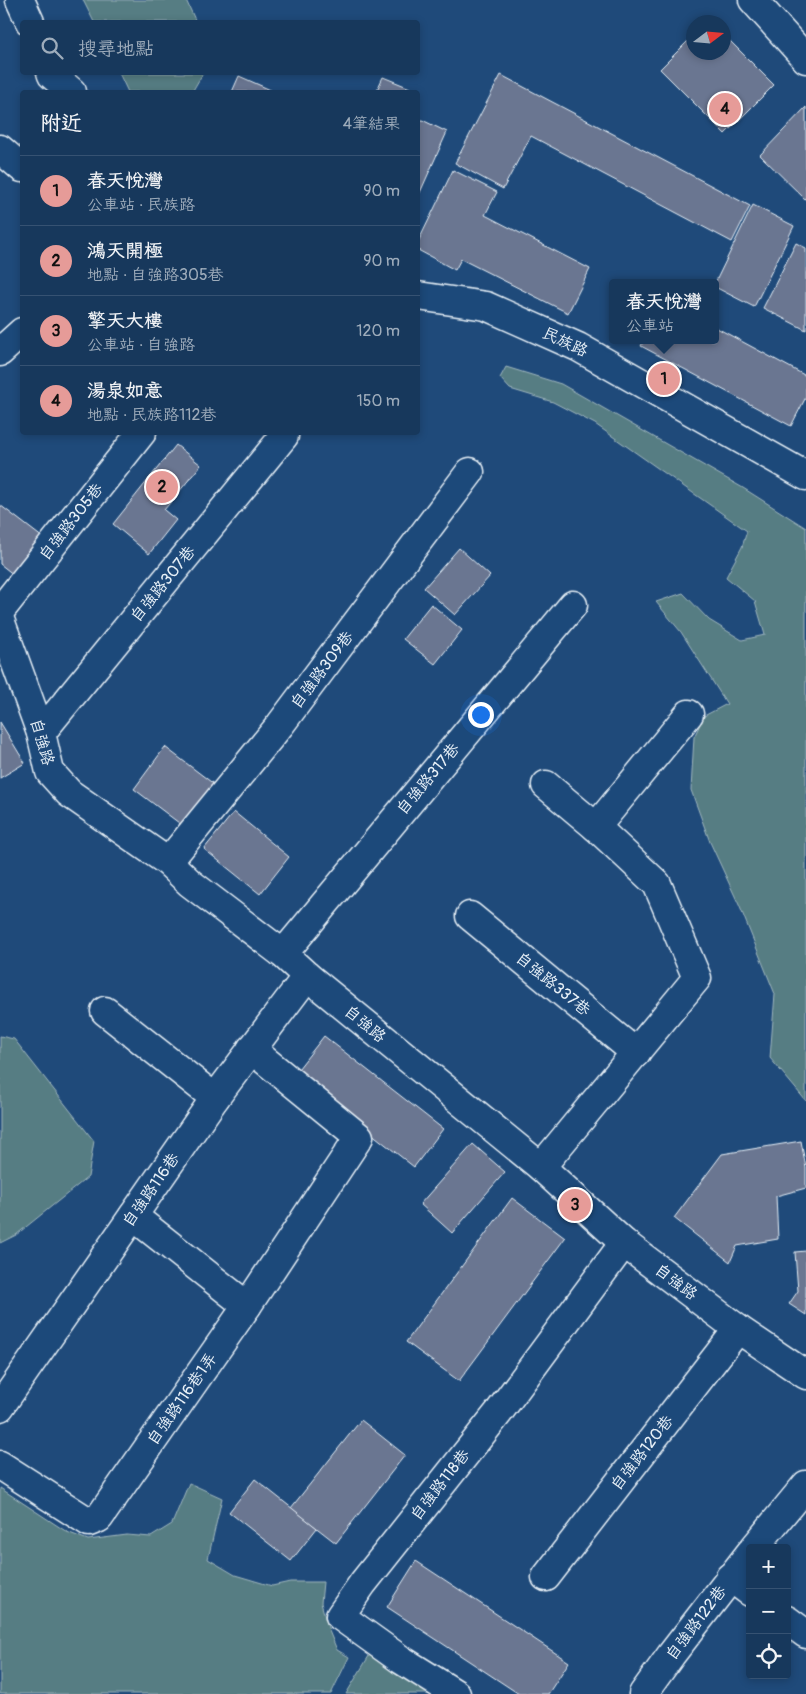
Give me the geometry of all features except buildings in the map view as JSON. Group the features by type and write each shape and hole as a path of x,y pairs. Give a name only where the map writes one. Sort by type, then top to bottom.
{"street":[{"path":"20,0 29,20"},
{"path":"753,0 806,60"},
{"path":"52,75 70,90"},
{"path":"0,149 20,166"},
{"name":"民族路","path":"420,296 486,306 578,347 806,476"},
{"path":"0,352 20,334"},
{"name":"自強路305巷","path":"0,611 140,435"},
{"name":"自強路307巷","path":"41,733 284,436"},
{"name":"自強路309巷","path":"168,862 280,725 470,472"},
{"name":"自強路317巷","path":"283,954 573,605"},
{"name":"自強路","path":"0,620 41,733 50,772 70,793 168,862 190,883 283,954 307,976 541,1167 624,1243 738,1329 806,1375"},
{"path":"596,827 689,714"},
{"path":"541,1167 698,978 657,884 596,827 546,785"},
{"name":"自強路337巷","path":"470,916 636,1053"},
{"name":"自強路116巷","path":"0,1407 215,1098 307,976"},
{"path":"106,1011 215,1098"},
{"name":"自強路116巷1弄","path":"0,1465 89,1522 98,1518 247,1306 359,1137 251,1050"},
{"path":"133,1216 247,1306"},
{"name":"自強路118巷","path":"456,1694 400,1659 340,1616 363,1583 499,1412 624,1243"},
{"name":"自強路120巷","path":"546,1577 738,1329"},
{"path":"757,1544 806,1485"},
{"name":"自強路122巷","path":"644,1694 740,1585 746,1566"},
{"path":"791,1623 806,1634"}],"green space":[{"path":"83,0 186,0 195,20 93,20"},
{"path":"120,75 202,75 193,90 127,90"},
{"path":"506,367 561,384 743,488 806,528 806,1101 770,1058 775,994 740,907 710,842 691,790 694,737 704,716 727,704 681,632 656,602 683,593 709,620 742,640 765,635 755,601 726,577 742,547 747,531 595,424 553,402 510,389 500,378"},
{"path":"0,1036 14,1039 94,1141 88,1177 16,1235 0,1243"},
{"path":"189,1483 222,1498 208,1559 235,1575 272,1586 290,1582 323,1582 321,1603 329,1631 337,1650 349,1657 331,1694 0,1694 0,1488 67,1532 88,1540 127,1535 151,1537 172,1524"},
{"path":"372,1651 440,1694 346,1694"}],"place":[{"name":"湯泉如意","path":"725,109"},
{"name":"春天悅灣","path":"664,379"},
{"name":"鴻天開極","path":"162,487"},
{"name":"擎天大樓","path":"575,1205"}]}
